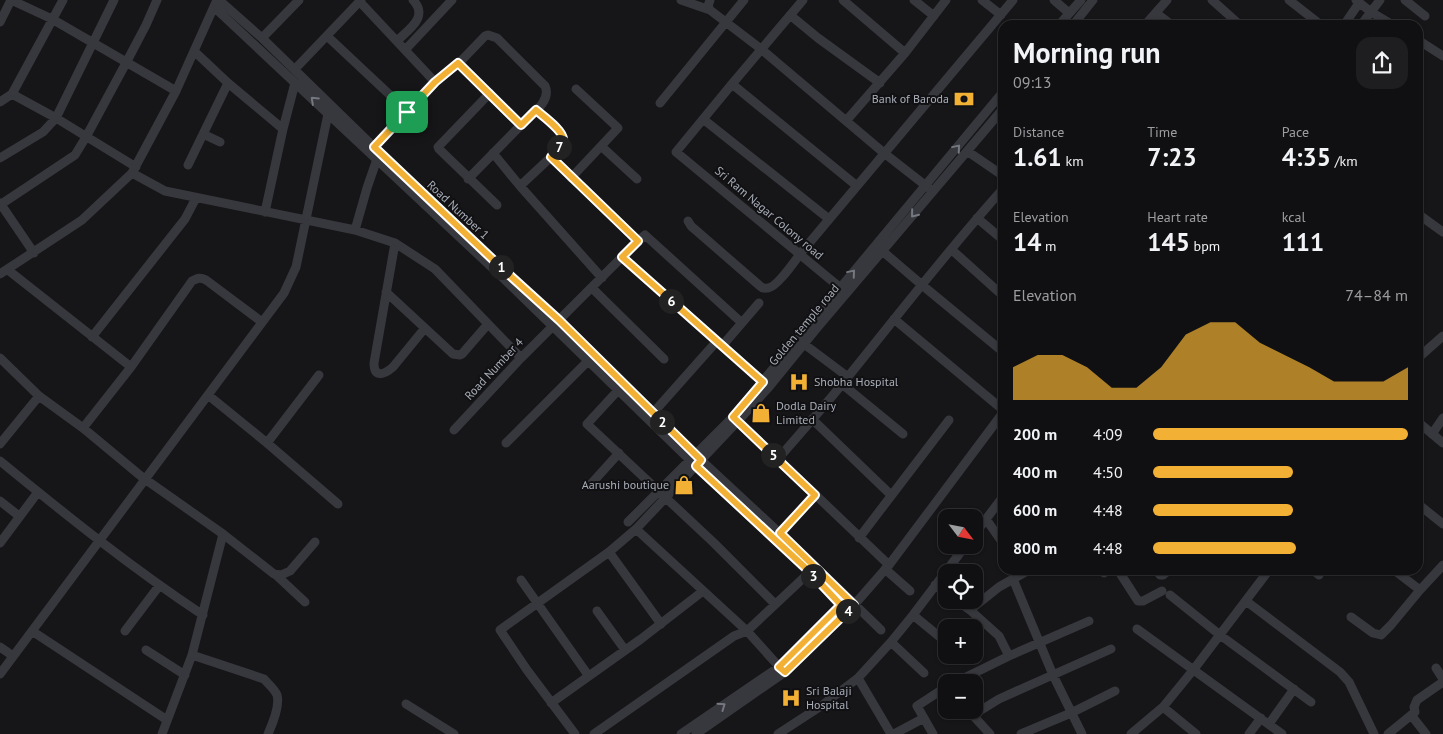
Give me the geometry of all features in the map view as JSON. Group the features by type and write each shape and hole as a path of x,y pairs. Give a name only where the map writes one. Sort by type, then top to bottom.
{"street":[{"path":"0,22 11,0 52,20 176,91"},
{"path":"0,102 12,94 63,0"},
{"path":"0,158 43,132 56,118 114,0"},
{"path":"34,253 0,204 74,155 86,137 146,25 156,0"},
{"path":"397,41 417,21 420,13 418,6 413,0"},
{"path":"405,50 452,0"},
{"path":"681,0 710,10 761,48 884,153 929,188"},
{"path":"710,0 708,6 710,10"},
{"path":"660,103 744,0"},
{"path":"803,0 703,119 829,219"},
{"path":"843,0 906,53"},
{"path":"914,0 934,16"},
{"path":"846,121 906,53 946,0"},
{"path":"982,0 1001,14"},
{"path":"688,221 691,226 760,286 769,288 775,284 1013,0"},
{"path":"1054,0 1069,13"},
{"path":"1063,20 1081,0"},
{"path":"1077,20 1093,0"},
{"path":"1150,20 1167,0"},
{"path":"1212,0 1234,20"},
{"path":"1289,0 1315,20"},
{"path":"1365,20 1380,0"},
{"path":"1405,0 1425,16"},
{"path":"295,69 361,1 435,82"},
{"path":"131,367 4,272 82,220 134,170 176,91 217,2"},
{"name":"Road Number 1","path":"217,2 262,38 295,69 505,271 696,460"},
{"name":"Road Number 1","path":"217,2 328,114 501,276 556,323"},
{"path":"262,38 294,2"},
{"path":"1347,20 1358,2 1385,20"},
{"path":"1156,13 1165,20"},
{"path":"790,15 880,84"},
{"path":"326,36 407,112"},
{"path":"374,147 435,82 458,63 485,36 497,38 545,86 547,91 546,100 468,179"},
{"path":"1423,43 1443,56"},
{"path":"194,51 228,83 283,129"},
{"path":"458,63 521,125"},
{"path":"265,212 295,82"},
{"path":"188,165 228,83"},
{"path":"732,84 857,186"},
{"path":"571,178 618,127 576,89"},
{"path":"490,93 438,147 468,179 497,205"},
{"path":"12,94 86,137 166,192 355,230 395,243 435,269 521,358"},
{"name":"Golden temple road","path":"843,291 883,251 998,98"},
{"path":"520,186 551,157 562,142 563,137 558,130 536,110"},
{"path":"0,674 284,293 296,267 328,114"},
{"name":"Golden temple road","path":"628,522 662,494 769,387 876,245 998,116"},
{"name":"Sri Ram Nagar Colony road","path":"703,119 676,152 843,291"},
{"path":"203,134 220,142"},
{"path":"601,146 637,179"},
{"path":"967,151 998,172"},
{"path":"493,153 602,278"},
{"path":"551,157 638,241 645,235 742,323"},
{"path":"355,230 376,159"},
{"path":"778,459 998,194"},
{"path":"92,337 185,220 196,198"},
{"path":"977,218 998,236"},
{"path":"1423,218 1443,232"},
{"name":"Road Number 4","path":"454,430 521,358 638,241"},
{"path":"395,243 374,363 374,369 377,373 382,374 393,367 425,328"},
{"path":"876,245 998,348"},
{"path":"952,250 998,291"},
{"path":"622,257 763,382"},
{"path":"83,428 131,367 192,281 197,278 206,280 262,322"},
{"path":"592,288 664,359"},
{"path":"386,292 453,354 460,355 488,324"},
{"path":"653,413 719,344 742,323 759,303"},
{"path":"894,319 998,406"},
{"path":"1423,354 1443,336"},
{"path":"806,338 845,380 903,434"},
{"name":"Golden temple road","path":"736,419 763,382 806,338"},
{"path":"506,443 591,357"},
{"path":"0,358 40,396 83,428 145,479 223,534 274,574 305,602"},
{"path":"267,443 319,375"},
{"path":"621,387 587,424 714,543 775,604"},
{"name":"Road Number 1","path":"621,387 653,413 696,460"},
{"path":"208,395 338,504"},
{"path":"0,444 40,396"},
{"path":"1432,434 1443,418"},
{"path":"736,419 859,538 910,591"},
{"path":"812,419 891,495"},
{"path":"859,538 949,420"},
{"path":"696,734 782,670 844,608 854,605 887,567 998,420"},
{"path":"1423,426 1443,443"},
{"path":"591,484 619,453"},
{"path":"696,460 813,570 847,597 881,630"},
{"path":"0,461 99,541 203,616"},
{"path":"0,543 38,492"},
{"name":"Golden temple road","path":"551,703 500,630 609,552 636,529 662,494"},
{"path":"777,536 815,495"},
{"path":"0,502 19,516"},
{"path":"983,523 998,503"},
{"path":"1423,508 1443,524"},
{"path":"986,519 998,536"},
{"path":"636,529 747,631 782,670"},
{"path":"162,734 192,654 223,534"},
{"path":"274,574 282,575 290,571 315,542"},
{"path":"609,552 661,624"},
{"path":"778,734 821,706 858,678 913,615 959,554"},
{"path":"1350,617 1374,633 1381,635 1443,565"},
{"path":"594,734 734,636 747,631 813,570"},
{"path":"813,570 844,608"},
{"path":"1009,656 999,636 970,610 1019,575"},
{"path":"1121,575 1138,601 1143,601 1162,591"},
{"path":"1131,734 1163,707 1265,575"},
{"path":"1400,575 1420,590"},
{"path":"1013,579 1053,675 1070,713 1082,734"},
{"path":"521,580 588,676"},
{"path":"125,631 159,586"},
{"path":"575,734 551,703 661,624 703,591"},
{"path":"1170,595 1220,635 1311,702"},
{"path":"844,608 847,597"},
{"path":"1246,601 1340,672 1349,682 1374,734"},
{"path":"597,611 625,650"},
{"path":"913,615 938,635"},
{"path":"972,674 1089,621"},
{"path":"1137,628 1282,734"},
{"path":"32,631 167,720"},
{"path":"891,642 924,673"},
{"path":"0,647 12,656"},
{"path":"983,707 1111,649"},
{"path":"146,650 184,675"},
{"path":"192,654 264,679 272,687 277,696 277,705 268,734"},
{"path":"1436,668 1443,679"},
{"path":"681,734 782,670"},
{"path":"858,678 893,734 924,718"},
{"path":"1388,734 1415,712 1414,707 1417,700 1443,683"},
{"path":"1269,724 1294,689"},
{"path":"1021,734 1115,691"},
{"path":"933,734 917,706 938,693"},
{"path":"406,704 454,734"},
{"path":"1163,707 1196,734"},
{"path":"1412,715 1426,734"},
{"path":"1249,734 1261,718"},
{"path":"975,719 988,733"}],"place":[{"name":"Bank of Baroda","path":"964,99"},
{"name":"Shobha Hospital","path":"799,382"},
{"name":"Dodla Dairy Limited","path":"761,413"},
{"name":"Aarushi boutique","path":"684,485"},
{"name":"Sri Balaji Hospital","path":"791,698"}],"route":[{"path":"458,63 521,125 536,110 563,137 562,142 551,157 638,241 622,257 763,382 733,417 815,495 780,533 854,605 785,672 779,667 841,605 810,572 696,466 701,460 559,320 374,147 407,112 435,82 458,63"}]}
